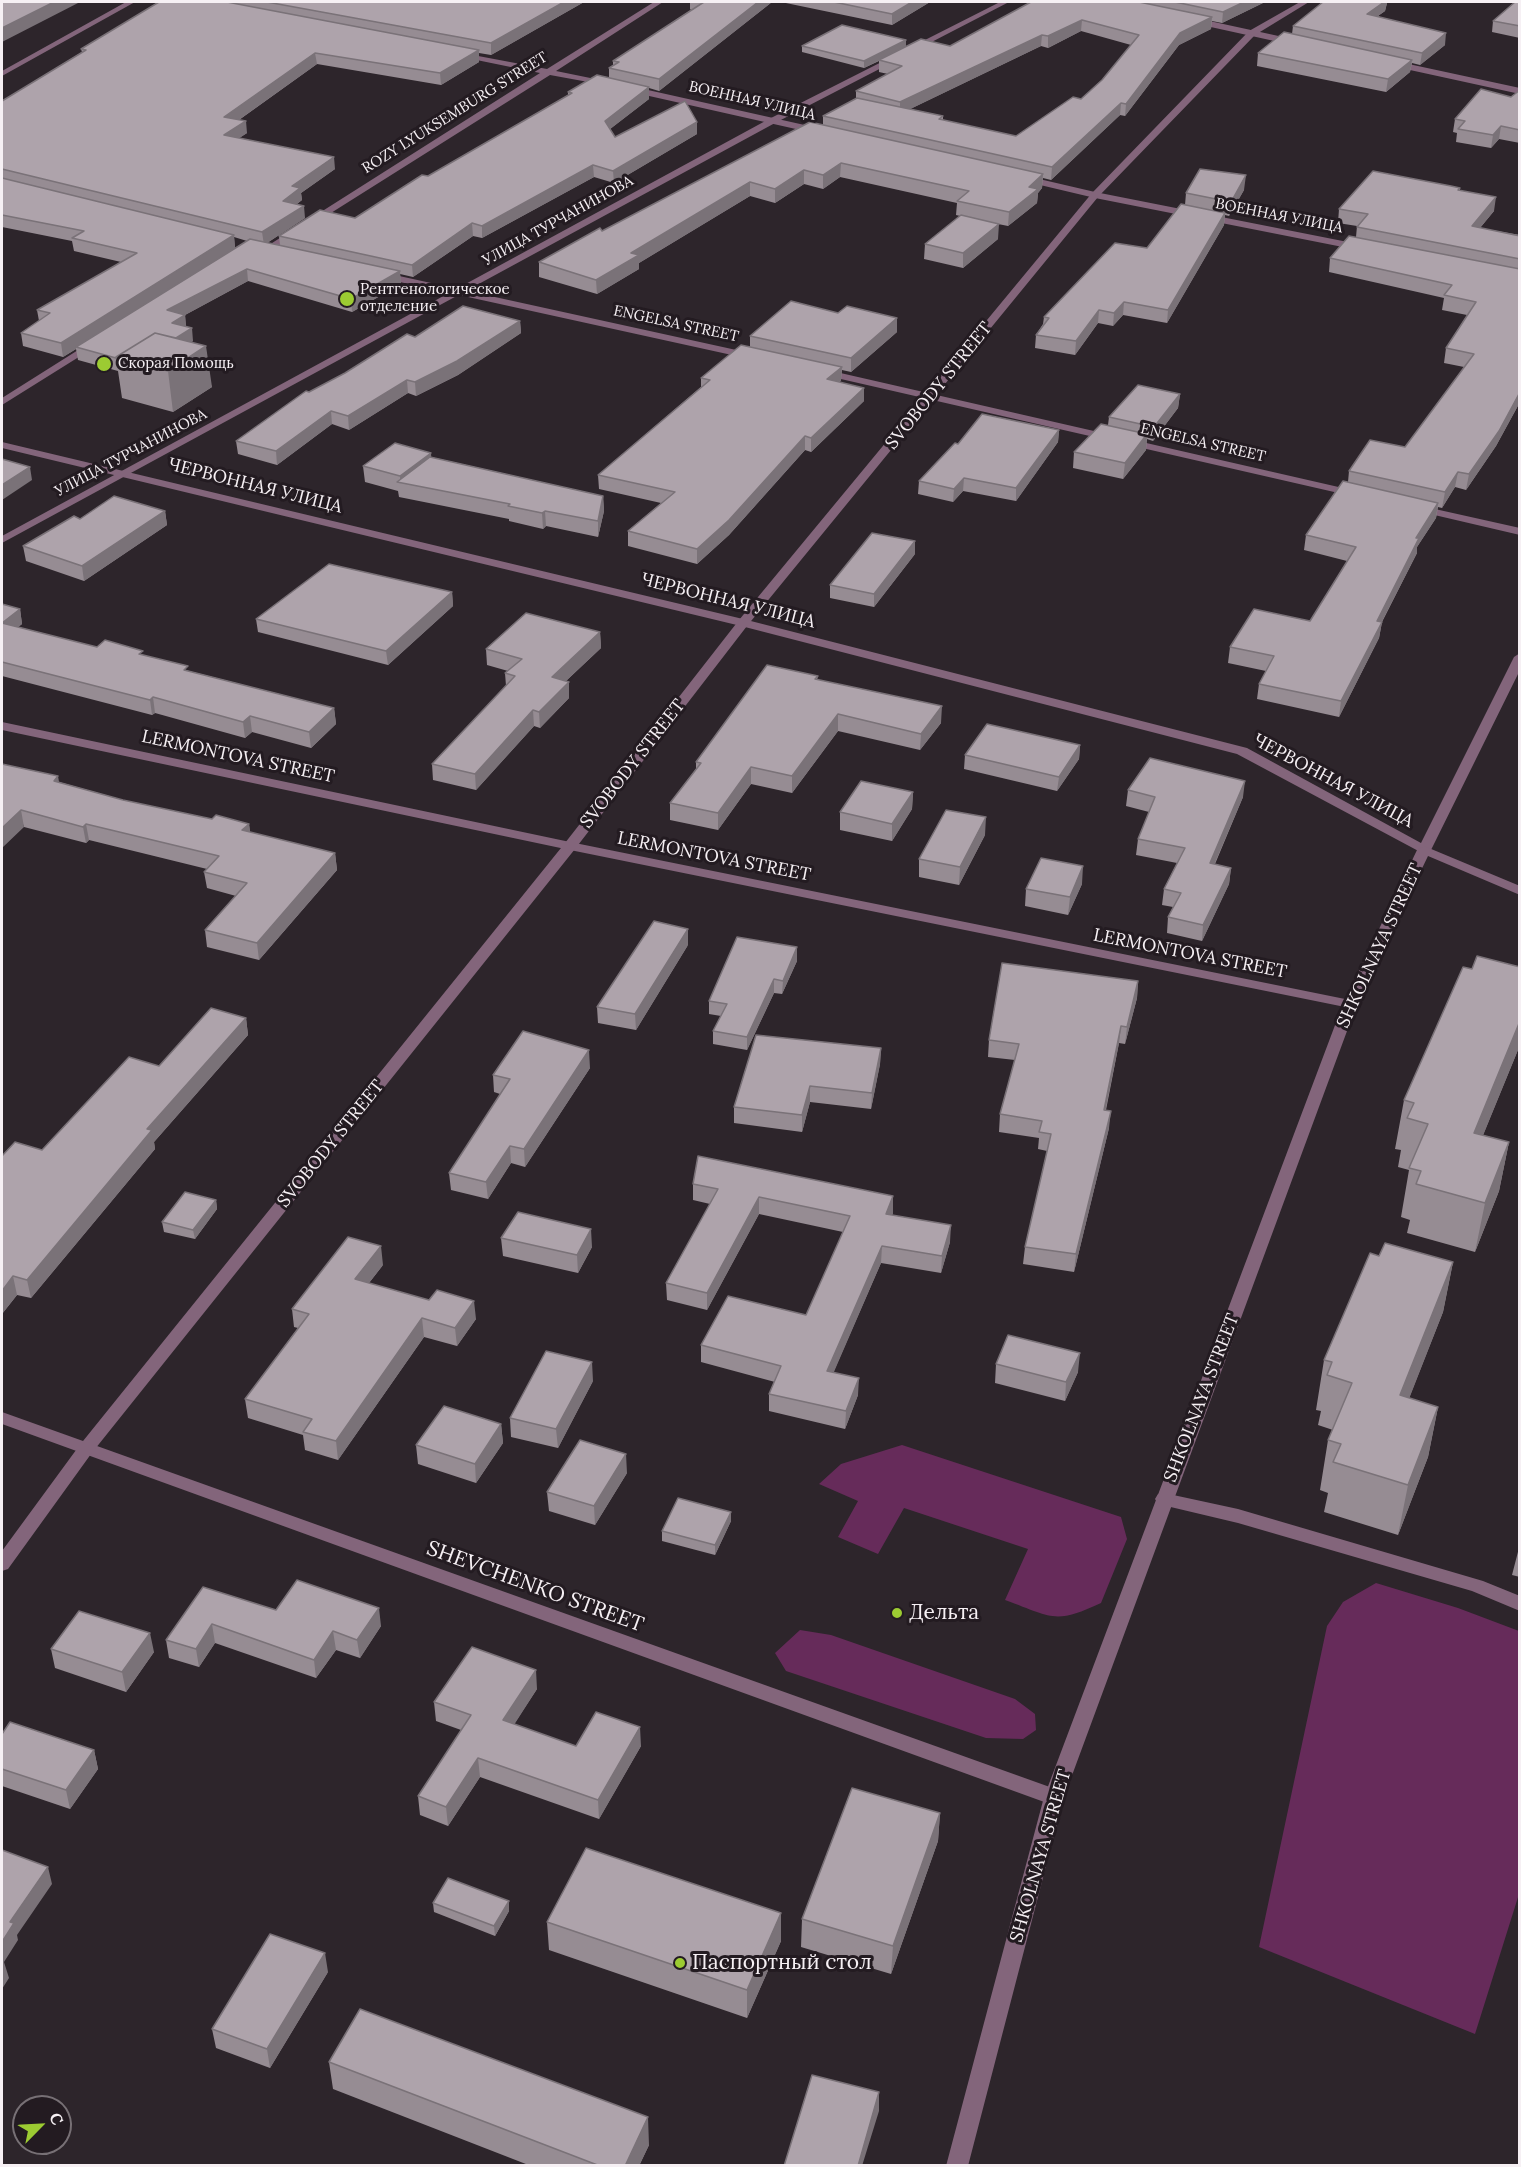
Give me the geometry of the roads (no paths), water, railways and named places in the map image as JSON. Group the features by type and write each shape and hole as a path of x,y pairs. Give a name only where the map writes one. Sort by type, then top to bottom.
{"street":[{"path":"2,74 131,2"},
{"name":"ROZY LYUKSEMBURG STREET","path":"267,250 659,2"},
{"name":"УЛИЦА ТУРЧАНИНОВА","path":"2,540 772,121 1005,2"},
{"name":"SVOBODY STREET","path":"2,1564 85,1450 570,846 743,623 1095,195 1252,33 1305,2"},
{"path":"1183,19 1310,46"},
{"name":"ВОЕННАЯ УЛИЦА","path":"444,51 549,71 829,134"},
{"path":"1380,61 1520,91"},
{"name":"ВОЕННАЯ УЛИЦА","path":"1012,176 1095,195 1370,249"},
{"name":"ENGELSA STREET","path":"368,273 766,359"},
{"path":"2,402 100,339"},
{"name":"ENGELSA STREET","path":"812,369 1370,497"},
{"name":"ЧЕРВОННАЯ УЛИЦА","path":"2,445 743,623 1242,751 1424,850"},
{"path":"1404,505 1520,532"},
{"name":"SHKOLNAYA STREET","path":"957,2166 1054,1797 1164,1499 1350,1004 1520,657"},
{"name":"LERMONTOVA STREET","path":"2,726 570,846 1350,1004"},
{"path":"1424,850 1520,891"},
{"name":"SHEVCHENKO STREET","path":"2,1418 85,1450 1054,1797"},
{"path":"1164,1499 1249,1519 1477,1586 1520,1604"}],"place":[{"name":"Рентгенологическое отделение","path":"347,299"},
{"name":"Скорая Помощь","path":"104,364"},
{"name":"Дельта","path":"897,1613"},
{"name":"Паспортный стол","path":"680,1963"}]}
